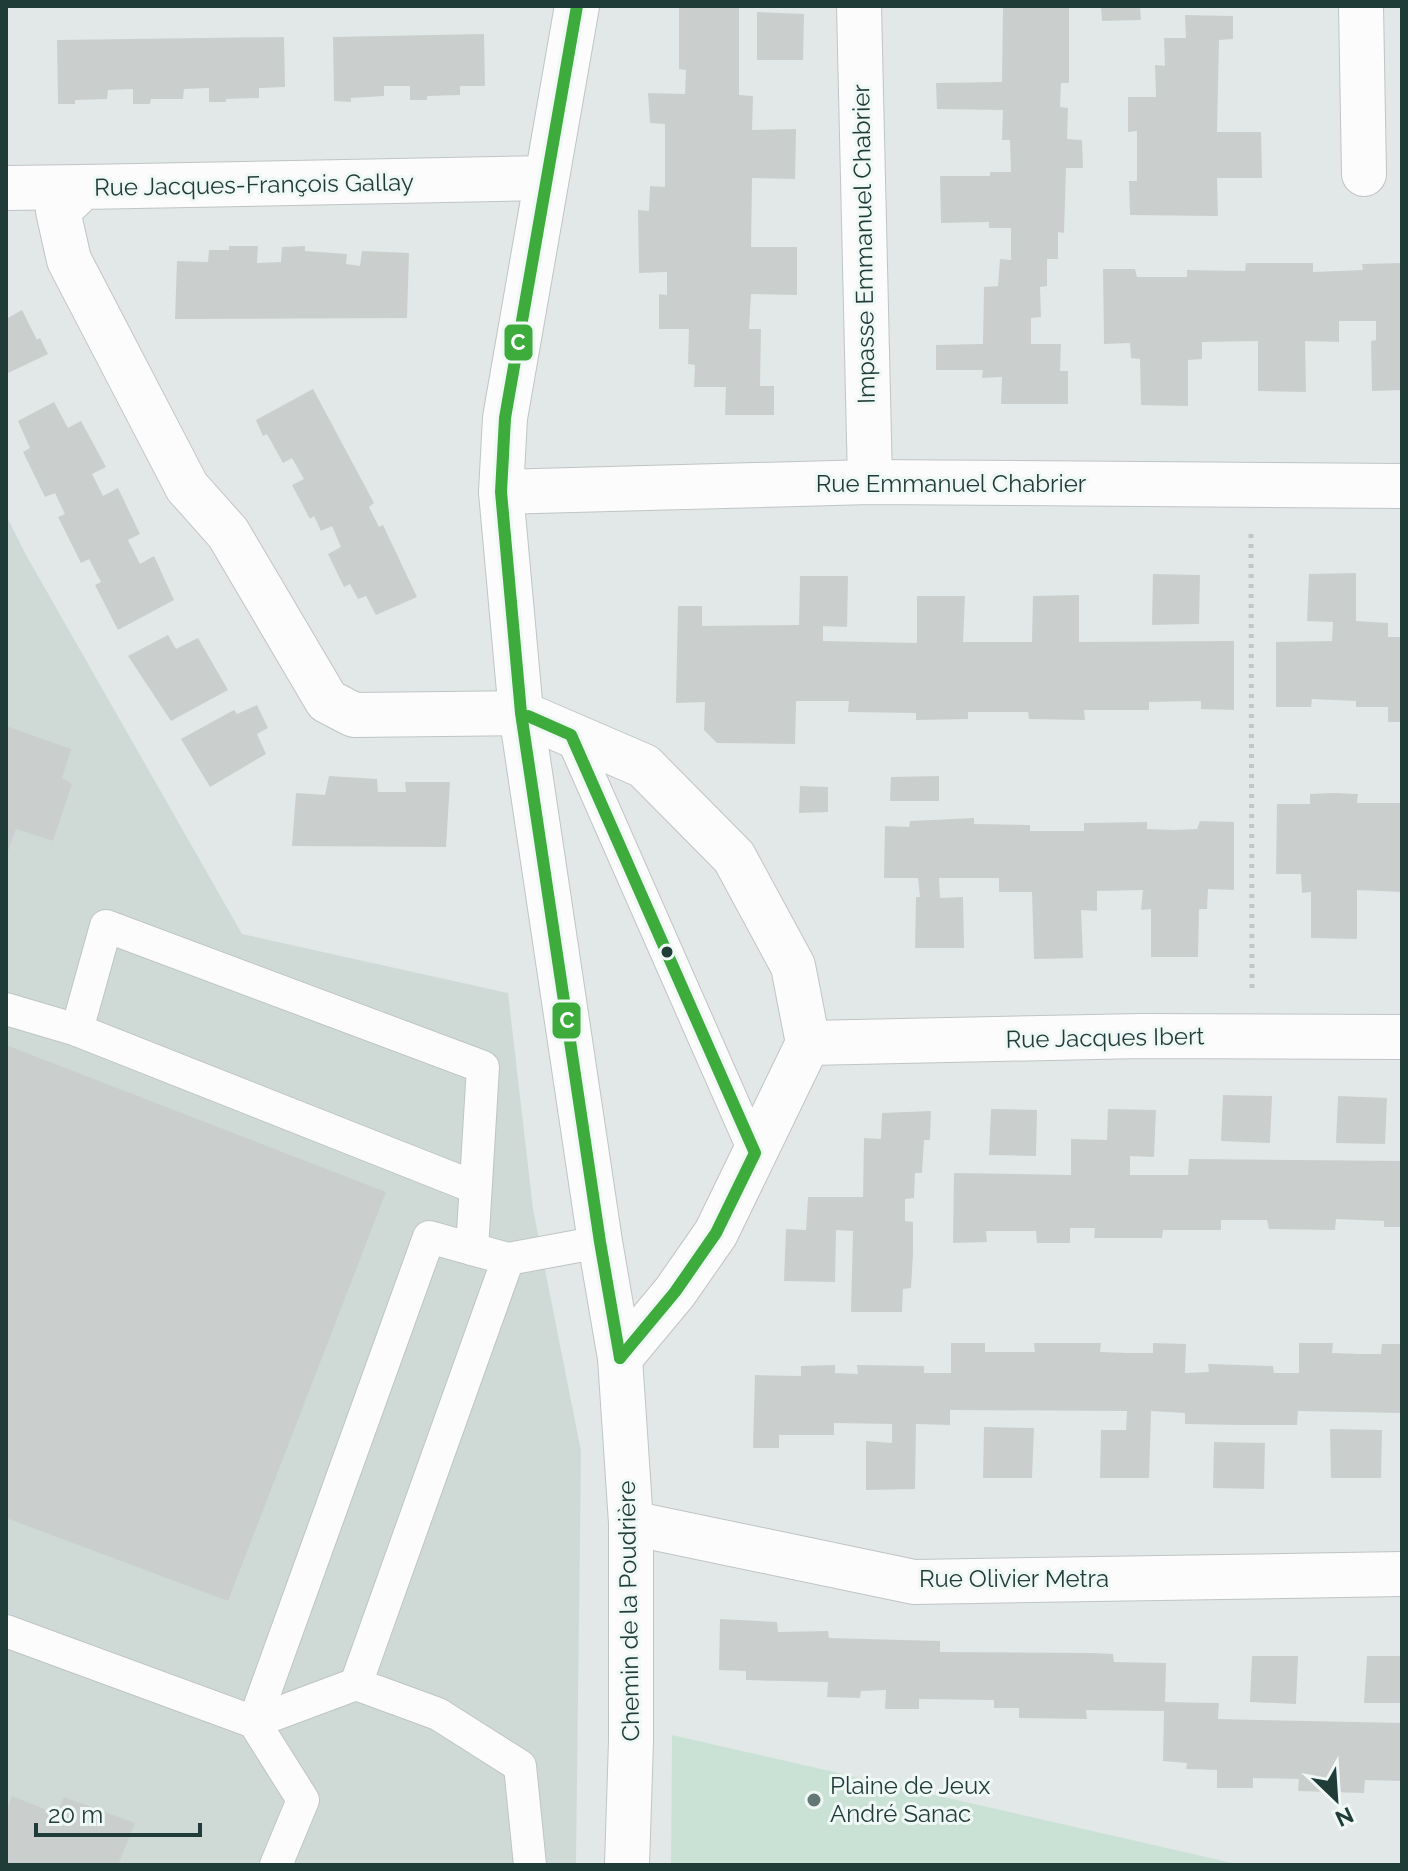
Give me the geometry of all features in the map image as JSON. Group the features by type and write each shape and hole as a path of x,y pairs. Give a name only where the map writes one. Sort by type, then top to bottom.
{"street":[{"name":"Chemin de la Poudrière","path":"577,6 505,418 501,492 521,713 620,1358 631,1523 631,1741 627,1865"},
{"name":"Impasse Emmanuel Chabrier","path":"859,6 870,482"},
{"path":"1361,6 1364,174"},
{"name":"Rue Jacques-François Gallay","path":"521,713 354,715 327,701 228,533 187,487 69,260 58,211 83,187 545,178"},
{"path":"6,188 83,187"},
{"name":"Rue Emmanuel Chabrier","path":"501,492 870,482 1402,486"},
{"path":"521,713 644,766 734,857 793,966 808,1043 716,1233 675,1292 620,1358"},
{"name":"Rue Jacques Ibert","path":"808,1043 1141,1036 1402,1037"},
{"name":"Rue Olivier Metra","path":"631,1523 914,1582 1402,1574"}],"lane":[{"path":"571,735 755,1153"},
{"path":"77,1030 106,926 483,1067 472,1249"},
{"path":"6,1009 77,1030 474,1187"},
{"path":"254,1722 429,1237 508,1259 600,1242"},
{"path":"356,1684 508,1259"},
{"path":"6,1631 254,1722 303,1800 276,1865"},
{"path":"254,1722 356,1684 438,1714 520,1766 530,1865"}],"path":[{"path":"1251,485 1253,1037"}],"shaded area":[{"path":"6,515 242,934 508,993 533,1209 581,1451 576,1865 6,1865"}],"green space":[{"name":"Plaine de Jeux André Sanac","path":"672,1735 1241,1865 671,1865"}],"building":[{"path":"679,6 739,6 739,95 753,96 752,130 796,129 795,179 752,178 751,247 797,247 797,295 751,294 749,329 761,329 760,386 774,386 774,415 725,415 726,387 694,387 695,365 688,364 689,329 659,329 659,294 667,295 667,272 639,273 638,210 649,211 650,186 665,187 665,124 650,123 648,93 685,94 686,70 679,69"},
{"path":"1003,6 1069,6 1069,83 1061,83 1060,107 1068,108 1067,139 1082,140 1083,168 1066,168 1064,233 1058,232 1058,259 1047,259 1047,286 1040,287 1041,317 1031,318 1031,344 1061,344 1060,371 1068,371 1068,404 1001,404 1002,377 982,378 983,370 936,370 936,345 983,344 984,287 998,286 1000,259 1011,260 1011,228 989,228 989,222 941,223 940,176 990,176 990,172 1011,172 1010,140 1002,140 1003,110 937,109 936,83 1002,82"},
{"path":"1101,6 1140,6 1141,20 1102,21"},
{"path":"757,12 804,14 803,60 757,60"},
{"path":"1185,15 1233,16 1233,39 1219,40 1217,132 1261,132 1262,178 1217,178 1218,216 1130,215 1129,181 1137,181 1137,131 1128,132 1128,97 1156,97 1155,65 1165,66 1164,38 1186,38"},
{"path":"484,34 485,86 460,86 460,95 410,100 410,86 384,86 384,96 351,98 351,102 334,101 333,37"},
{"path":"284,37 285,87 259,88 259,98 209,102 209,88 184,89 183,99 151,99 150,104 133,104 133,89 108,90 107,99 58,104 57,40"},
{"path":"229,246 258,246 257,263 281,262 282,247 305,246 305,251 347,254 346,264 360,266 362,251 409,253 407,318 175,319 177,261 208,262 209,250 229,250"},
{"path":"1246,263 1313,263 1313,272 1363,270 1362,264 1402,263 1402,390 1372,391 1371,341 1376,340 1376,321 1339,321 1339,342 1305,341 1306,392 1258,391 1258,341 1202,342 1202,359 1188,360 1188,406 1141,405 1140,359 1131,358 1130,343 1104,344 1103,269 1135,269 1137,277 1187,277 1187,270 1245,271"},
{"path":"22,310 48,354 6,374 6,319"},
{"path":"313,389 374,503 369,507 379,527 383,525 417,597 376,615 366,596 358,599 350,584 344,587 328,554 341,547 332,526 321,531 314,516 310,519 292,485 304,479 292,458 283,463 267,434 263,436 256,420"},
{"path":"54,402 68,428 81,421 106,467 92,474 103,496 118,488 140,534 128,540 140,564 154,556 174,600 118,630 95,585 101,582 89,559 81,563 58,517 65,514 55,493 45,497 23,452 30,448 18,421"},
{"path":"1356,573 1356,621 1388,623 1388,637 1402,637 1402,722 1388,722 1388,707 1356,707 1356,701 1312,699 1311,707 1276,707 1276,642 1332,641 1333,622 1307,621 1309,574"},
{"path":"1153,574 1200,575 1199,624 1152,625"},
{"path":"800,576 848,576 847,627 823,626 823,641 917,643 917,596 965,596 963,642 1032,642 1033,596 1079,595 1079,642 1234,641 1234,710 1201,709 1201,701 1149,702 1149,710 1084,710 1085,720 1029,719 1028,712 968,712 968,719 916,720 916,713 848,712 849,701 796,701 795,744 717,743 704,730 705,702 676,703 678,606 702,606 702,626 799,625"},
{"path":"168,635 176,649 198,638 228,690 171,721 128,656"},
{"path":"257,705 268,728 257,734 266,754 210,787 181,739 234,710 237,714"},
{"path":"6,726 71,749 62,778 72,784 53,841 16,829 6,856"},
{"path":"329,776 377,779 378,792 406,792 405,782 450,782 446,847 292,846 296,793 325,795"},
{"path":"939,776 939,801 890,801 891,777"},
{"path":"800,786 828,787 828,812 799,813"},
{"path":"1310,794 1358,794 1357,803 1402,803 1402,892 1357,890 1357,939 1311,938 1311,892 1302,893 1301,874 1276,874 1277,804 1310,804"},
{"path":"974,818 974,824 1030,825 1030,831 1084,831 1084,823 1147,822 1147,829 1175,830 1197,829 1200,821 1234,822 1234,890 1208,889 1207,909 1199,909 1198,957 1151,957 1151,909 1141,910 1143,890 1097,891 1097,911 1081,910 1083,958 1034,959 1032,892 999,892 999,878 939,878 940,898 963,897 964,948 915,948 916,897 920,897 918,878 884,878 885,826 909,827 910,821"},
{"path":"6,1045 386,1192 228,1601 6,1518"},
{"path":"1223,1095 1272,1096 1270,1143 1221,1141"},
{"path":"1338,1096 1387,1098 1385,1144 1336,1143"},
{"path":"991,1109 1037,1110 1036,1156 989,1155"},
{"path":"1108,1109 1156,1110 1154,1157 1130,1156 1130,1175 1188,1175 1189,1159 1402,1161 1402,1227 1384,1227 1384,1221 1336,1219 1335,1230 1269,1229 1267,1220 1221,1220 1221,1230 1163,1230 1162,1238 1094,1238 1095,1228 1070,1228 1070,1243 1037,1243 1036,1231 986,1231 987,1242 953,1243 954,1173 1071,1175 1071,1139 1107,1140"},
{"path":"931,1111 930,1140 924,1140 922,1173 915,1173 914,1198 905,1199 905,1221 913,1222 913,1254 911,1288 903,1289 902,1312 851,1312 853,1231 836,1230 835,1282 784,1281 786,1229 806,1230 808,1197 863,1197 864,1138 881,1139 882,1113"},
{"path":"951,1343 985,1343 985,1352 1035,1352 1034,1343 1101,1343 1100,1352 1127,1353 1153,1353 1153,1343 1186,1344 1185,1373 1209,1372 1208,1364 1273,1366 1274,1373 1299,1373 1299,1343 1333,1343 1332,1353 1359,1354 1381,1354 1382,1344 1402,1344 1402,1413 1298,1411 1297,1425 1240,1425 1185,1424 1185,1413 1151,1411 1149,1478 1100,1478 1101,1430 1126,1430 1127,1411 950,1410 950,1425 916,1424 915,1489 866,1490 866,1441 892,1443 892,1424 834,1423 834,1435 779,1435 779,1448 753,1448 755,1375 801,1376 801,1366 835,1365 835,1373 858,1374 857,1365 924,1366 924,1373 951,1373"},
{"path":"984,1427 1034,1428 1032,1478 983,1478"},
{"path":"1330,1429 1382,1430 1381,1478 1331,1478"},
{"path":"1214,1442 1265,1443 1264,1489 1213,1488"},
{"path":"720,1619 777,1622 778,1632 828,1631 829,1638 940,1641 940,1652 1113,1654 1114,1662 1166,1663 1165,1702 1219,1703 1218,1719 1402,1723 1402,1781 1365,1780 1364,1793 1298,1791 1299,1779 1253,1778 1253,1788 1217,1788 1217,1770 1186,1769 1187,1763 1163,1761 1164,1711 1086,1710 1087,1719 1019,1718 1019,1708 994,1708 994,1700 919,1699 919,1709 885,1709 886,1690 861,1691 860,1698 827,1697 828,1682 746,1680 746,1671 719,1670"},
{"path":"1252,1656 1298,1656 1296,1704 1250,1702"},
{"path":"1367,1656 1402,1656 1402,1703 1364,1703"},
{"path":"12,1796 57,1814 64,1797 135,1823 118,1865 6,1865 6,1813"}],"transit line":[{"name":"C","path":"577,6 505,418 501,492 521,713 620,1358"},
{"name":"C","path":"528,716 571,735 755,1153 716,1233 675,1292 620,1358"}],"place":[{"name":"Plaine de Jeux André Sanac","path":"814,1800"}]}
